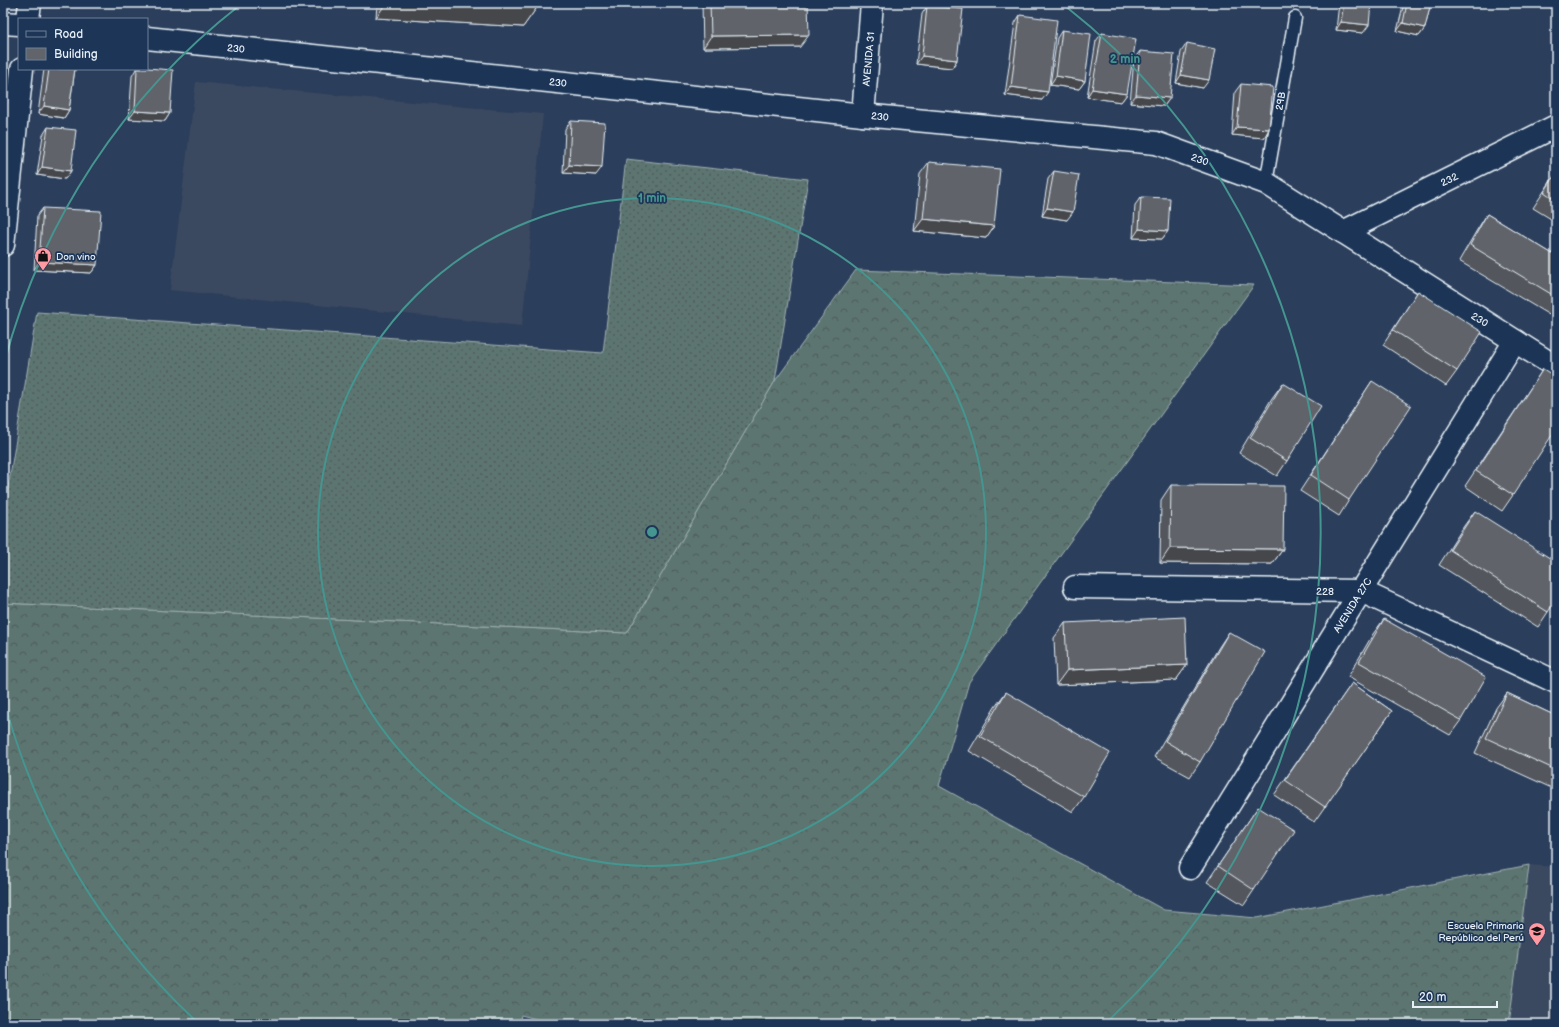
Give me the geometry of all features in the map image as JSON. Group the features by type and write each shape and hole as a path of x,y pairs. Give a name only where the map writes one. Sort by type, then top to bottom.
{"street":[{"path":"28,18 30,3"},
{"name":"AVENIDA 31","path":"863,115 872,3"},
{"path":"3,23 18,24"},
{"name":"230","path":"148,38 863,115 1156,143 1266,183 1556,367"},
{"path":"3,245 22,70"},
{"name":"232","path":"1343,232 1556,126"},
{"name":"AVENIDA 27C","path":"1190,868 1515,341"},
{"name":"228","path":"1075,588 1361,591 1556,682"}],"lane":[{"name":"29B","path":"1266,183 1295,18"}],"shaded area":[{"path":"196,82 543,114 522,326 170,290"},
{"name":"Escuela Primaria República del Perú","path":"1529,865 1556,867 1556,1024 1508,1024"}],"green space":[{"path":"626,159 808,179 775,381 627,633 3,603 3,518 37,312 603,353"},
{"path":"856,270 1254,285 969,682 939,786 1164,910 1257,918 1529,865 1509,1024 555,1024 521,1015 519,1024 3,1024 3,603 627,633 775,381"}],"building":[{"path":"486,3 538,3 538,6"},
{"path":"710,3 808,3 809,35 711,36"},
{"path":"1344,3 1371,3 1369,25 1341,22"},
{"path":"1407,3 1431,3 1425,28 1403,23"},
{"path":"927,6 963,9 957,60 922,56"},
{"path":"1020,15 1057,20 1048,92 1011,87"},
{"path":"1062,30 1091,34 1085,81 1056,76"},
{"path":"1102,33 1136,39 1127,94 1092,89"},
{"path":"1187,43 1215,49 1209,80 1181,75"},
{"path":"1140,51 1174,54 1170,98 1136,95"},
{"path":"148,68 173,70 170,113 135,111 137,70 148,70"},
{"path":"49,70 75,70 69,110 44,106"},
{"path":"1241,84 1273,87 1269,129 1237,127"},
{"path":"571,121 605,123 602,167 569,165"},
{"path":"48,127 76,130 71,171 42,167"},
{"path":"929,162 1000,169 994,226 923,219"},
{"path":"1054,171 1079,175 1073,212 1047,208"},
{"path":"1556,174 1556,200 1544,192"},
{"path":"1141,197 1170,198 1168,231 1139,229"},
{"path":"43,208 101,211 97,265 39,262"},
{"path":"1487,214 1556,256 1556,297 1470,245"},
{"path":"1418,291 1482,332 1457,371 1393,330"},
{"path":"1543,369 1556,377 1556,429 1513,495 1476,471"},
{"path":"1372,381 1411,406 1349,500 1311,475"},
{"path":"1283,383 1321,406 1287,461 1250,438"},
{"path":"1171,485 1284,486 1283,549 1170,548"},
{"path":"1475,511 1556,562 1556,600 1548,612 1450,550"},
{"path":"1185,617 1187,665 1067,670 1065,623"},
{"path":"1384,619 1486,677 1461,720 1359,662"},
{"path":"1229,632 1265,652 1200,762 1165,741"},
{"path":"1352,683 1392,711 1325,807 1285,780"},
{"path":"1006,692 1110,753 1084,797 980,736"},
{"path":"1507,693 1556,716 1556,770 1486,738"},
{"path":"1258,807 1294,830 1254,890 1218,866"}],"place":[{"name":"Don vino","path":"43,271"},
{"name":"Escuela Primaria República del Perú","path":"1537,946"}]}
